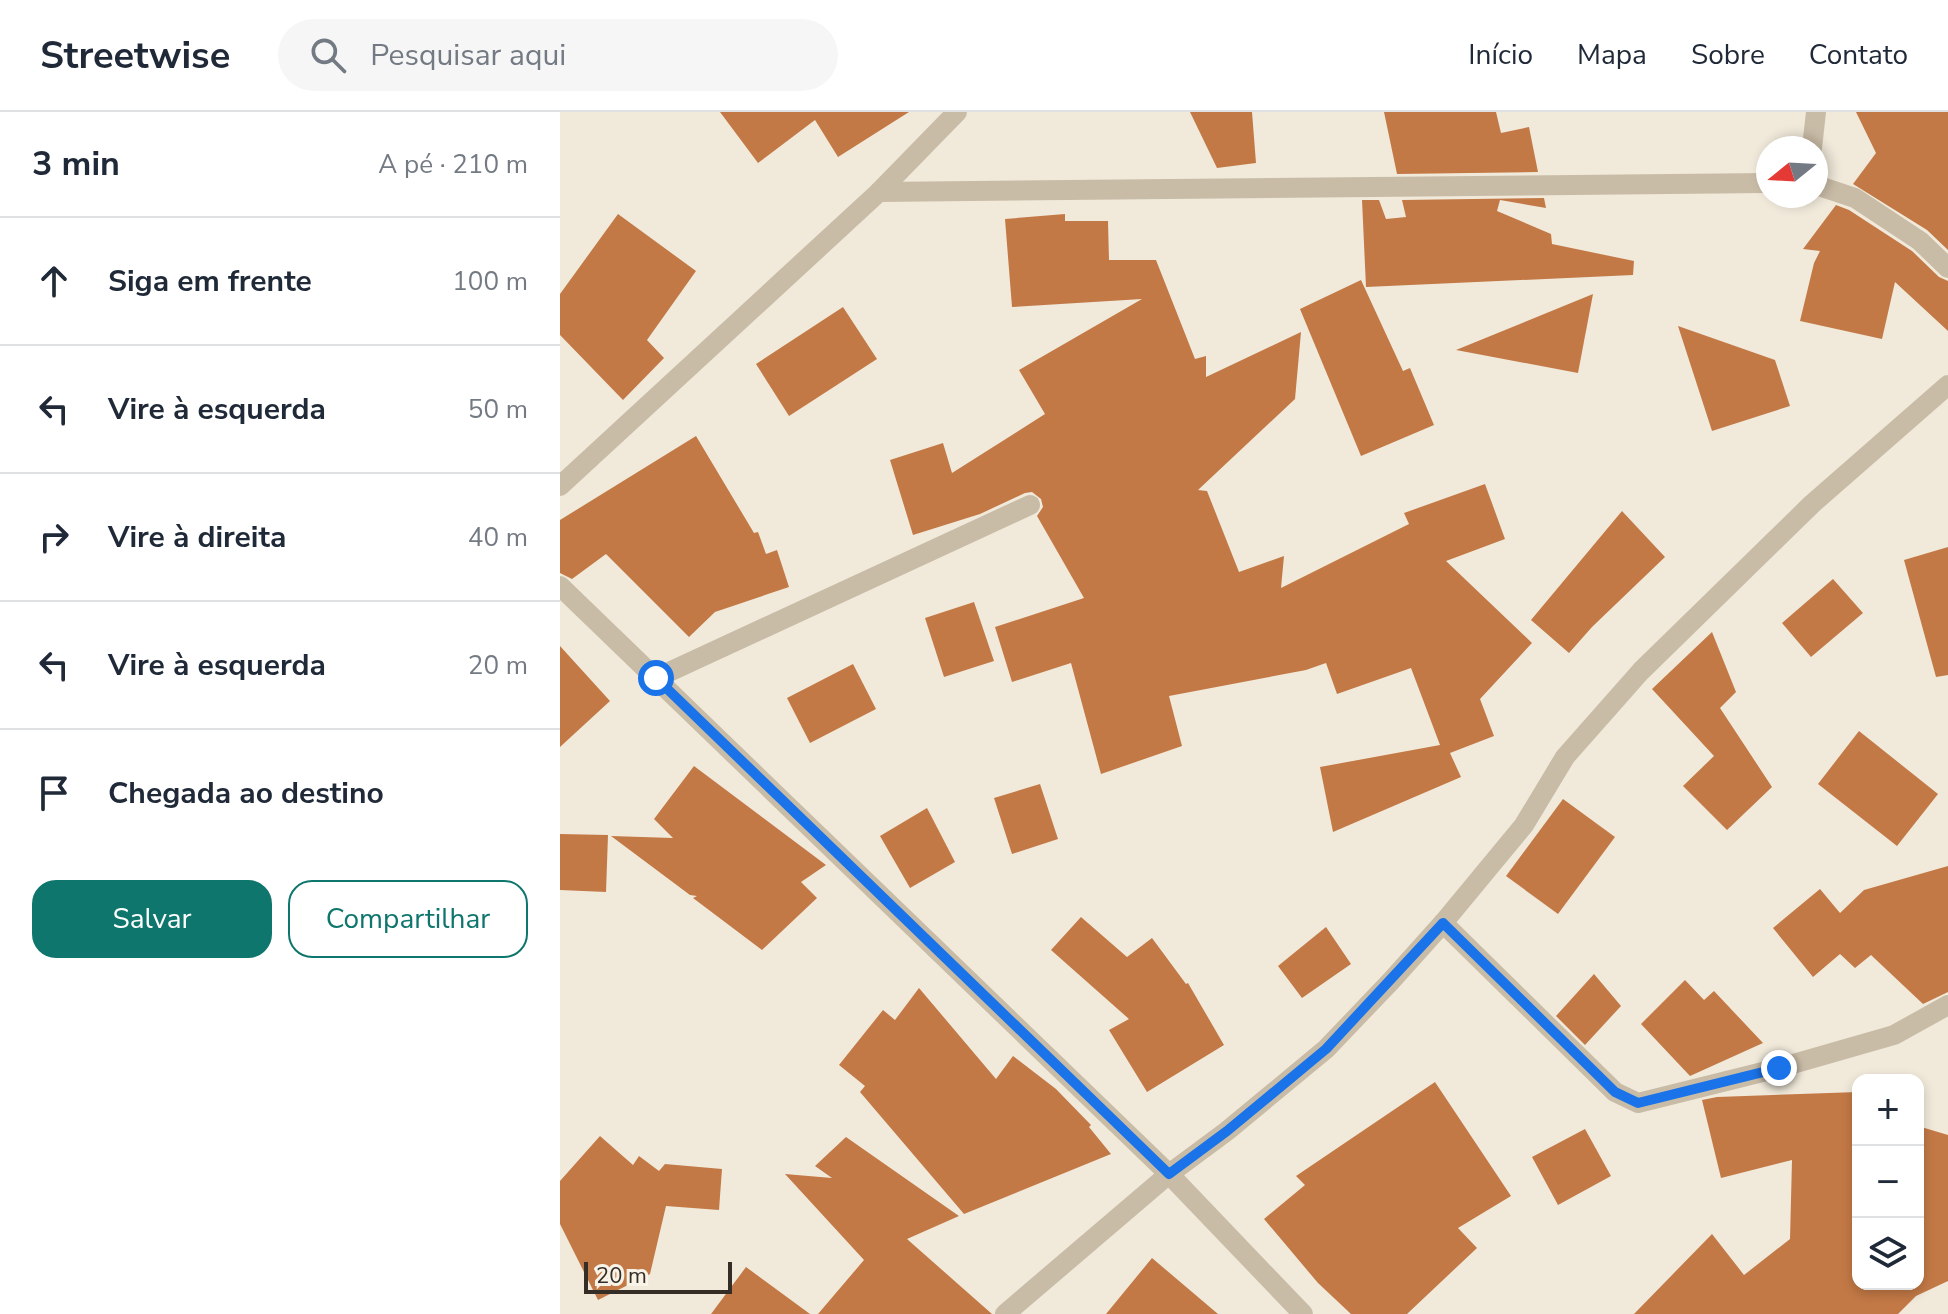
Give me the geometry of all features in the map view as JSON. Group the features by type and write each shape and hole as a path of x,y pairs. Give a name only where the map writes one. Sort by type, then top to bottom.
{"street":[{"path":"560,486 879,192 957,112"},
{"path":"1813,136 1816,112"},
{"path":"879,192 1756,183"},
{"path":"1828,189 1855,198 1920,241 1948,268"},
{"path":"1005,1314 1169,1174 1227,1131 1326,1049 1443,923 1524,825 1565,757 1641,671 1812,504 1948,385"},
{"path":"656,678 1030,505"},
{"path":"560,586 1169,1174 1303,1314"},
{"path":"1443,923 1615,1092 1638,1103 1894,1035 1948,1005"}],"building":[{"path":"720,112 909,112 838,157 815,120 758,163"},
{"path":"1190,112 1252,112 1256,163 1217,168"},
{"path":"1384,112 1496,112 1501,133 1529,127 1538,172 1397,174"},
{"path":"1856,112 1948,112 1948,250 1927,230 1853,184 1876,153"},
{"path":"1544,198 1546,208 1500,200 1497,211 1551,234 1552,244 1634,261 1633,275 1366,287 1362,200 1379,200 1386,219 1406,217 1402,200"},
{"path":"1836,205 1849,210 1912,251 1939,277 1948,281 1948,331 1895,282 1882,339 1800,321 1814,263 1820,251 1803,249"},
{"path":"618,214 696,271 647,340 664,358 623,400 560,335 560,294"},
{"path":"1065,214 1065,221 1108,221 1109,260 1156,260 1195,359 1206,356 1206,377 1301,332 1295,399 1198,490 1207,491 1239,572 1284,556 1281,588 1409,524 1404,513 1485,484 1505,539 1446,561 1532,643 1480,699 1494,736 1450,753 1461,777 1333,832 1320,767 1440,745 1411,668 1337,694 1326,663 1306,670 1169,696 1182,746 1101,774 1071,663 1012,682 995,627 1084,598 1037,516 1043,507 1041,499 1032,492 1025,493 980,514 913,535 890,460 943,443 952,473 1045,414 1019,370 1142,299 1012,307 1005,219"},
{"path":"1361,280 1403,371 1410,368 1434,425 1361,456 1300,309"},
{"path":"1593,294 1578,373 1456,350"},
{"path":"843,307 877,359 789,416 756,364"},
{"path":"1678,326 1775,360 1790,406 1712,431"},
{"path":"696,436 754,533 758,532 766,554 777,550 789,587 715,612 689,637 606,554 572,579 560,573 560,520"},
{"path":"1622,511 1665,557 1569,653 1531,620"},
{"path":"1948,547 1948,675 1936,677 1904,560"},
{"path":"1833,579 1863,613 1811,657 1782,623"},
{"path":"974,602 994,661 944,677 925,618"},
{"path":"1712,632 1736,692 1720,708 1772,787 1727,830 1683,786 1714,756 1652,689"},
{"path":"560,646 610,701 560,747"},
{"path":"853,664 876,709 810,743 787,698"},
{"path":"1859,731 1938,794 1897,846 1818,784"},
{"path":"694,766 826,865 801,882 817,898 762,950 693,898 697,896 690,895 611,836 673,838 654,819"},
{"path":"1040,784 1058,839 1012,854 994,798"},
{"path":"1563,799 1615,837 1558,914 1506,876"},
{"path":"927,808 955,862 910,888 880,836"},
{"path":"560,834 608,835 606,892 560,890"},
{"path":"1948,866 1948,992 1923,1004 1871,955 1855,968 1840,954 1813,977 1773,928 1820,889 1840,913 1864,890"},
{"path":"1081,917 1127,957 1152,938 1188,983 1224,1045 1147,1092 1109,1030 1129,1019 1051,950"},
{"path":"1326,927 1351,964 1302,998 1278,966"},
{"path":"1594,974 1621,1006 1585,1045 1556,1016"},
{"path":"1685,980 1704,1000 1714,991 1763,1043 1690,1076 1641,1024"},
{"path":"919,988 996,1079 1013,1056 1056,1089 1091,1125 1089,1127 1111,1154 964,1214 860,1092 865,1086 839,1065 883,1010 895,1020"},
{"path":"1435,1082 1511,1196 1458,1228 1477,1248 1407,1314 1351,1314 1318,1283 1264,1219 1305,1185 1296,1176"},
{"path":"1852,1092 1852,1290 1924,1290 1924,1128 1948,1135 1948,1281 1916,1296 1898,1314 1634,1314 1712,1234 1744,1275 1790,1239 1792,1160 1721,1178 1702,1100"},
{"path":"1585,1129 1611,1176 1558,1205 1532,1157"},
{"path":"600,1136 633,1165 639,1156 659,1171 665,1164 722,1169 719,1210 666,1206 650,1274 598,1300 560,1224 560,1181"},
{"path":"846,1137 959,1216 907,1239 992,1314 818,1314 864,1260 785,1174 832,1178 815,1166"},
{"path":"1152,1258 1218,1314 1106,1314"},
{"path":"746,1267 810,1314 711,1314"}],"route":[{"path":"656,678 1169,1174 1227,1131 1326,1049 1443,923 1615,1092 1638,1103 1779,1068"}]}
